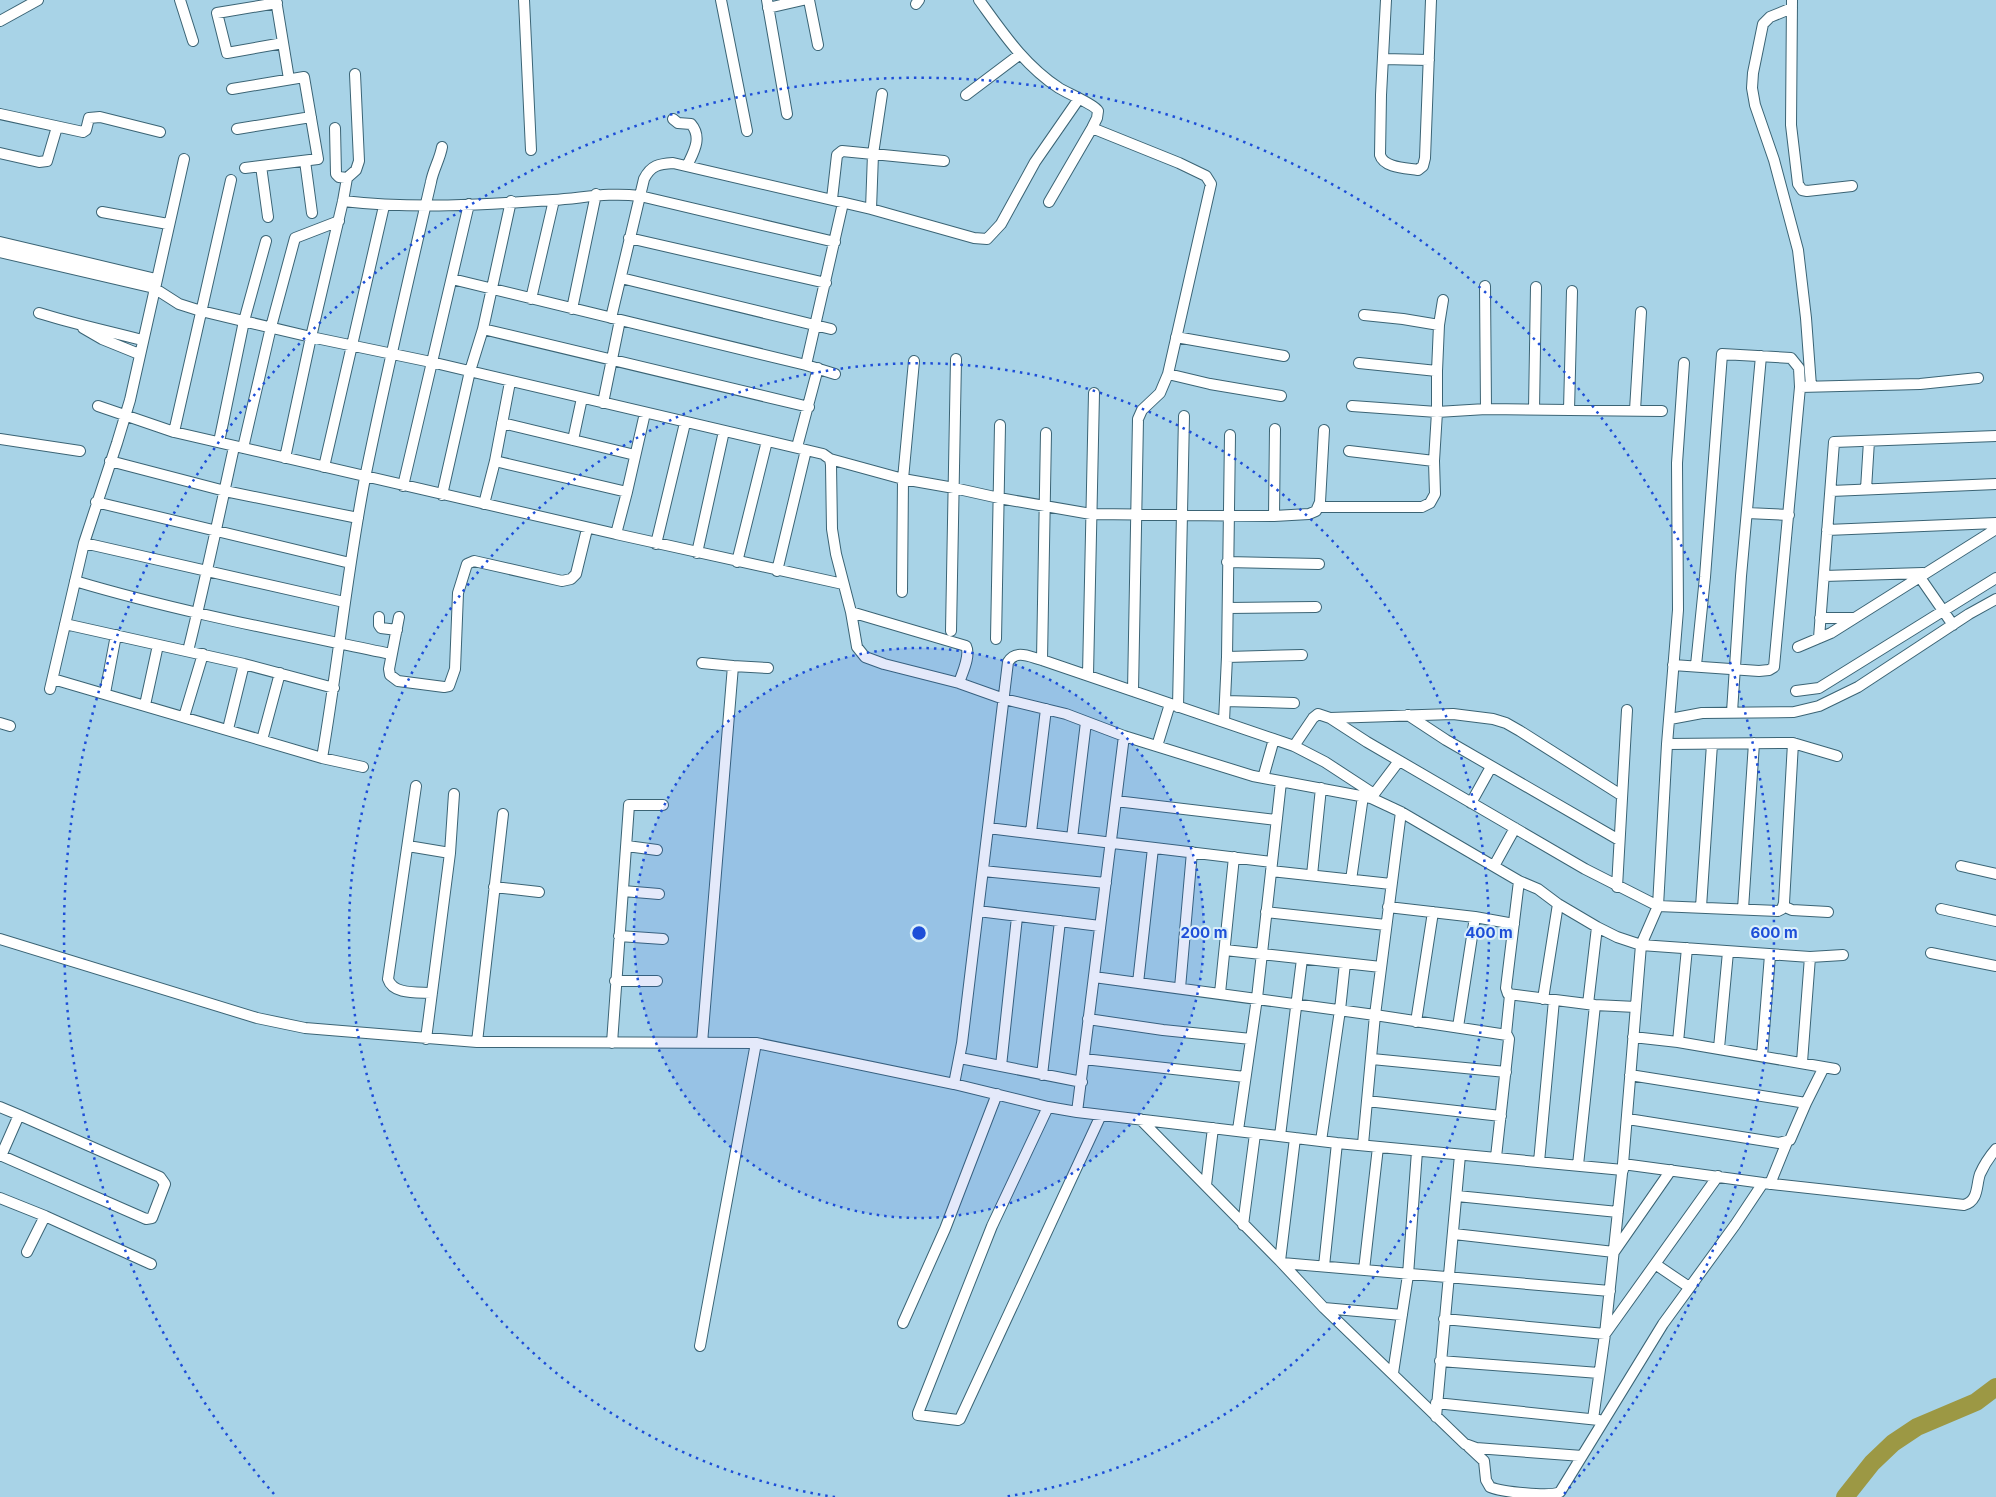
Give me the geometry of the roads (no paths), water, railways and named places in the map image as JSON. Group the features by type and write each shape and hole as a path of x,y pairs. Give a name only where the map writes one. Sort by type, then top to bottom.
{"street":[{"path":"0,21 38,0"},
{"path":"180,0 193,41"},
{"path":"524,0 531,150"},
{"path":"721,0 747,131"},
{"path":"788,114 767,4 803,0"},
{"path":"809,0 818,45"},
{"path":"979,0 1019,55 1036,72 1078,100 1092,105 1098,111 1092,128 1050,202"},
{"path":"1386,0 1380,121 1381,159 1388,164 1418,170 1422,168 1425,158 1431,0"},
{"path":"283,42 227,53 217,13 277,2 290,79"},
{"path":"1792,4 1791,125 1798,184 1802,190 1807,191 1852,186"},
{"path":"1792,4 1770,17 1763,24 1753,73 1752,88 1755,105 1774,160 1798,250 1811,386"},
{"path":"966,94 1019,55"},
{"path":"1383,59 1429,60"},
{"path":"285,458 310,337 344,201 347,178 356,170 359,160 354,74"},
{"path":"232,90 304,77 318,159 245,168"},
{"path":"871,209 874,170 873,154 882,94"},
{"path":"603,403 612,361 621,278 629,238 644,179 653,166 673,163 687,166 832,199 974,238 987,239 1001,224 1035,162 1078,100"},
{"path":"0,114 57,128 84,131 89,118 94,117 160,132"},
{"path":"237,129 311,117"},
{"path":"673,119 678,123 691,124 696,134 695,151 687,166"},
{"path":"0,153 39,162 47,161 57,128"},
{"path":"335,128 336,174 339,177 347,178"},
{"path":"1092,128 1179,163 1206,176 1210,180 1210,189 1168,374 1160,393 1142,410 1138,419 1133,691"},
{"path":"322,758 334,688 344,602 365,478 391,354 431,182 442,146"},
{"path":"832,199 837,155 842,151 944,161"},
{"path":"184,159 125,417 84,543 51,684 105,693 322,758 363,767"},
{"path":"305,161 312,213"},
{"path":"261,166 268,217"},
{"path":"174,432 230,180"},
{"path":"344,201 384,206 426,207 554,200 596,194 620,194 640,196 835,242"},
{"path":"572,309 596,194"},
{"path":"532,300 554,200"},
{"path":"442,495 470,371 483,329 511,201"},
{"path":"806,364 843,203"},
{"path":"403,486 469,204"},
{"path":"324,467 384,206"},
{"path":"102,212 168,224"},
{"path":"188,651 208,570 224,491 239,447 295,238 338,221"},
{"path":"629,238 826,283"},
{"path":"219,442 244,321 266,241"},
{"path":"4,248 155,284 179,304 201,311 310,337 431,362 823,454 830,459 899,478 1091,514 1274,516 1309,514 1316,511 1319,506 1324,430"},
{"path":"621,278 831,329"},
{"path":"452,279 532,300 806,364 835,374"},
{"path":"1485,286 1486,409"},
{"path":"1534,409 1536,287"},
{"path":"1569,410 1572,292"},
{"path":"1319,506 1422,508 1430,503 1434,494 1439,326 1443,300"},
{"path":"1635,410 1641,312"},
{"path":"40,313 77,325 102,329 142,340"},
{"path":"1364,315 1404,319 1439,326"},
{"path":"77,325 102,339 139,354"},
{"path":"483,329 809,407"},
{"path":"1176,337 1284,356"},
{"path":"1673,665 1769,670 1775,665 1782,570 1789,515 1800,387 1799,368 1791,358 1722,354 1696,665"},
{"path":"1732,712 1761,356"},
{"path":"951,631 956,359"},
{"path":"902,592 899,478 914,361"},
{"path":"1598,1420 1599,1374 1610,1291 1628,1119 1641,945 1658,906 1667,744 1678,610 1677,463 1684,363"},
{"path":"1359,364 1437,371"},
{"path":"777,571 818,368"},
{"path":"1168,374 1210,384 1281,396"},
{"path":"1800,387 1920,384 1978,378"},
{"path":"484,504 495,462 510,382"},
{"path":"1088,675 1094,393"},
{"path":"572,440 582,398"},
{"path":"98,406 125,417 174,432 365,478 698,554 843,584"},
{"path":"1352,406 1437,412 1486,409 1662,410"},
{"path":"616,534 628,492 645,413"},
{"path":"1157,746 1174,706 1183,515 1184,416"},
{"path":"502,423 635,455"},
{"path":"656,544 685,423"},
{"path":"996,640 1000,425"},
{"path":"1274,516 1275,429"},
{"path":"698,554 724,431"},
{"path":"1042,660 1046,433"},
{"path":"1224,721 1227,657 1230,435"},
{"path":"1819,638 1834,442 1996,436"},
{"path":"0,439 80,451"},
{"path":"737,562 767,441"},
{"path":"1866,489 1869,441"},
{"path":"1349,451 1434,460"},
{"path":"830,459 832,529 857,647 865,657 884,664 959,683 1004,699 1066,714 1124,736 1208,763 1281,782 1369,796"},
{"path":"110,461 224,491 358,518"},
{"path":"495,462 628,492"},
{"path":"1830,491 1996,484"},
{"path":"96,502 350,563"},
{"path":"1747,513 1789,515"},
{"path":"1827,530 1996,523"},
{"path":"399,617 391,654 390,675 394,679 444,687 449,686 454,669 458,594 467,564 474,560 562,581 569,580 576,574 587,529"},
{"path":"1798,646 1831,633 1996,529"},
{"path":"84,543 344,602"},
{"path":"1228,562 1319,564"},
{"path":"1824,576 1922,575"},
{"path":"1922,575 1953,624"},
{"path":"1796,691 1820,688 1996,578"},
{"path":"75,582 198,612 391,654"},
{"path":"1670,719 1702,713 1794,712 1819,706 1858,687 1953,624 1996,599"},
{"path":"1228,608 1316,607"},
{"path":"851,612 966,646 968,650 967,657 959,683"},
{"path":"379,617 381,628 397,630"},
{"path":"1820,618 1855,618"},
{"path":"66,624 203,654 334,688"},
{"path":"105,693 116,635"},
{"path":"144,705 158,645"},
{"path":"184,717 203,654"},
{"path":"954,1084 960,1058 1010,659 1021,654 1294,746 1332,766 1369,796 1401,812 1519,881 1538,889 1558,904 1617,937 1641,945 1728,952 1810,957 1843,955"},
{"path":"1227,657 1302,655"},
{"path":"702,663 768,668"},
{"path":"228,729 244,664"},
{"path":"702,1043 733,666"},
{"path":"262,740 280,673"},
{"path":"1225,701 1294,703"},
{"path":"1031,832 1046,709"},
{"path":"1617,886 1626,710"},
{"path":"1294,746 1315,715 1321,714 1514,828 1617,886 1658,906 1778,911 1784,906 1793,743"},
{"path":"1408,715 1491,767 1619,840"},
{"path":"1330,718 1469,715 1506,723 1621,795"},
{"path":"1072,838 1086,722"},
{"path":"1077,1112 1124,736"},
{"path":"1263,778 1274,739"},
{"path":"1743,909 1754,743"},
{"path":"1667,744 1793,743 1837,756"},
{"path":"1701,907 1712,744"},
{"path":"1351,880 1369,796 1399,761"},
{"path":"1471,803 1491,767"},
{"path":"1238,1130 1257,998 1281,782"},
{"path":"416,786 388,979 390,984 399,990 432,993"},
{"path":"1312,875 1321,788"},
{"path":"426,1038 450,853 454,794"},
{"path":"1116,801 1276,820"},
{"path":"612,1043 629,805 663,805"},
{"path":"1363,1144 1380,967 1401,812"},
{"path":"476,1042 503,814"},
{"path":"988,828 1234,857 1312,875 1391,884"},
{"path":"1494,866 1514,828"},
{"path":"408,846 450,853"},
{"path":"627,846 657,850"},
{"path":"1138,983 1153,848"},
{"path":"1180,988 1192,852"},
{"path":"1220,993 1234,857"},
{"path":"1961,866 1996,874"},
{"path":"983,871 1106,883"},
{"path":"1496,1157 1509,1040 1506,1034 1510,995 1506,988 1519,881"},
{"path":"494,888 539,892"},
{"path":"623,891 658,894"},
{"path":"1543,999 1558,904"},
{"path":"1784,906 1792,910 1828,912"},
{"path":"1388,907 1475,917 1514,924"},
{"path":"1941,909 1996,921"},
{"path":"978,911 1100,926"},
{"path":"1266,912 1386,925"},
{"path":"1416,1022 1433,912"},
{"path":"1000,1066 1017,917"},
{"path":"1458,1027 1475,917"},
{"path":"1042,1075 1060,921"},
{"path":"1578,1165 1597,926"},
{"path":"619,936 663,939"},
{"path":"0,939 257,1018 305,1028 476,1042 756,1043 954,1084 1048,1107 1077,1112 1337,1143 1539,1162 1670,1170 1964,1205 1971,1202 1974,1198 1980,1173 1996,1149"},
{"path":"1678,1042 1687,948"},
{"path":"1225,950 1380,967"},
{"path":"1719,1048 1728,952"},
{"path":"1931,952 1996,966"},
{"path":"1762,1056 1770,955"},
{"path":"1802,1062 1810,957"},
{"path":"1280,1136 1302,958"},
{"path":"1321,1141 1345,963"},
{"path":"1094,977 1257,998 1506,1034"},
{"path":"615,981 657,981"},
{"path":"1510,995 1592,1005 1636,1008"},
{"path":"1539,1162 1554,1000"},
{"path":"1088,1019 1162,1030 1251,1039"},
{"path":"1633,1037 1719,1048 1835,1069"},
{"path":"700,1346 756,1043"},
{"path":"960,1058 1082,1082"},
{"path":"1084,1059 1245,1077"},
{"path":"1372,1059 1506,1072"},
{"path":"1140,1119 1324,1308 1484,1461 1486,1480 1490,1487 1554,1495 1558,1494 1582,1456 1598,1420 1663,1324 1767,1183 1787,1142 1790,1140 1824,1067"},
{"path":"1630,1075 1806,1104"},
{"path":"903,1323 945,1229 997,1094"},
{"path":"1367,1101 1501,1116"},
{"path":"0,1107 19,1115 160,1176 165,1184 156,1212 152,1218 146,1219 1,1156 19,1115"},
{"path":"1048,1107 992,1226 918,1415 960,1419 1101,1115"},
{"path":"1628,1119 1779,1143 1787,1142"},
{"path":"1206,1185 1213,1128"},
{"path":"1243,1225 1255,1134"},
{"path":"1281,1262 1295,1138"},
{"path":"1324,1266 1337,1143"},
{"path":"1364,1270 1378,1147"},
{"path":"1392,1373 1408,1274 1417,1151"},
{"path":"1436,1417 1460,1155"},
{"path":"1614,1252 1670,1170"},
{"path":"1605,1334 1718,1176"},
{"path":"1456,1196 1618,1212"},
{"path":"0,1198 45,1216 150,1264"},
{"path":"26,1252 45,1216"},
{"path":"1454,1234 1614,1252"},
{"path":"1281,1262 1610,1291"},
{"path":"1655,1264 1689,1288"},
{"path":"1324,1308 1402,1315"},
{"path":"1444,1319 1605,1334"},
{"path":"1440,1361 1599,1374"},
{"path":"1436,1403 1598,1420"},
{"path":"1469,1446 1582,1456"}],"waterway":[{"path":"1845,1497 1872,1463 1893,1443 1917,1427 1976,1402 1996,1387"}]}
